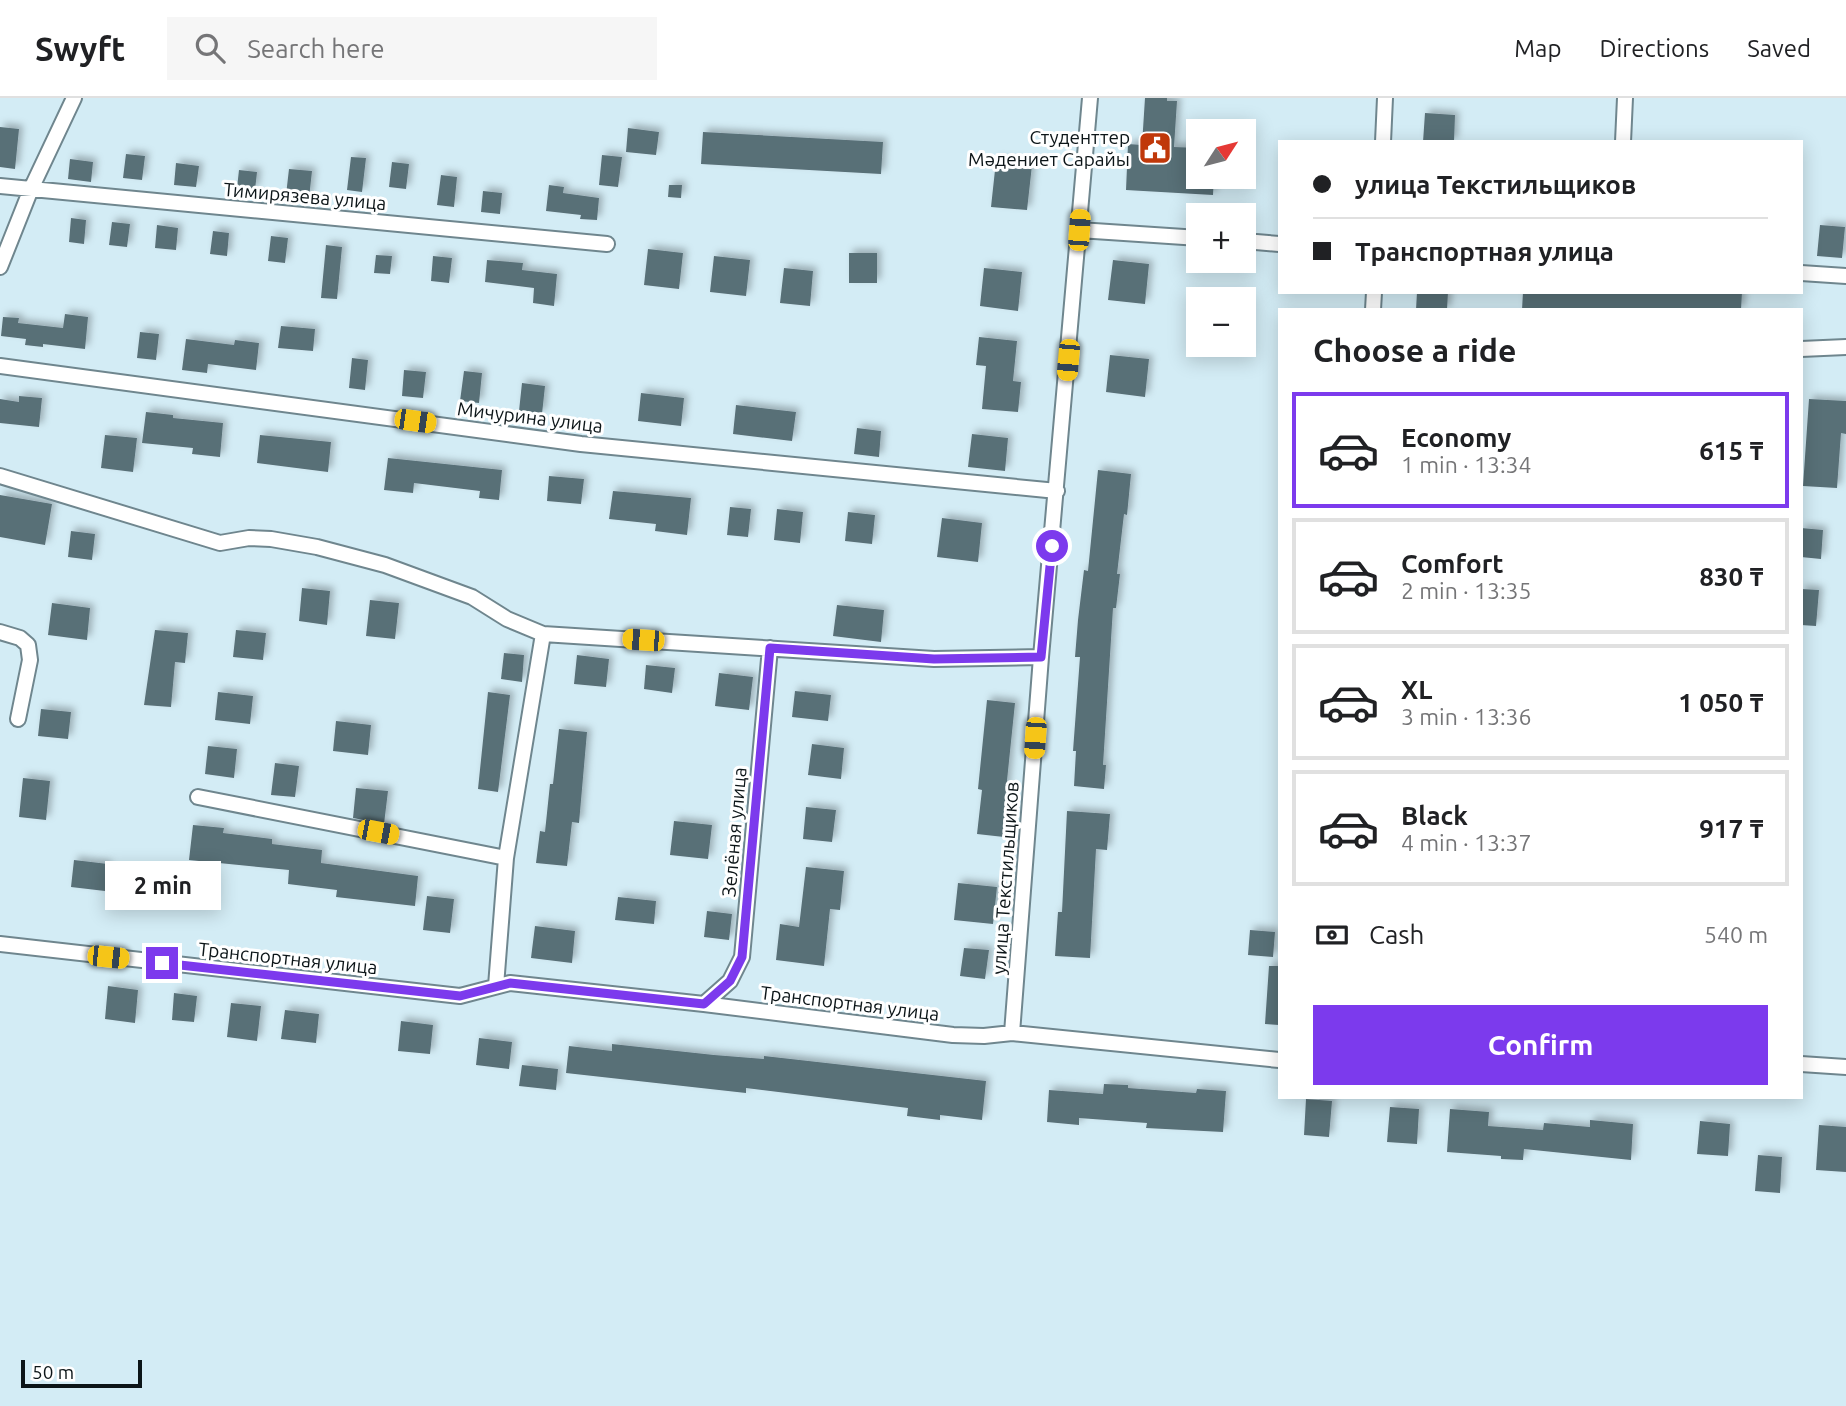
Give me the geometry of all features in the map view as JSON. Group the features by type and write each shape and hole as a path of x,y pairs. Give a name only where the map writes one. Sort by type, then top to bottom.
{"street":[{"path":"0,267 74,98"},
{"name":"улица Текстильщиков","path":"1012,1033 1041,657 1090,98"},
{"path":"1382,140 1385,98"},
{"path":"1623,140 1625,98"},
{"name":"Тимирязева улица","path":"0,186 607,244"},
{"path":"1079,230 1186,237"},
{"path":"1256,242 1278,244"},
{"path":"1803,273 1846,276"},
{"path":"1803,349 1846,347"},
{"name":"Мичурина улица","path":"0,366 581,444 1057,491"},
{"path":"0,475 212,541 271,539 317,547 386,565 472,597 507,619 542,634 934,659 1041,657"},
{"path":"0,632 20,638 28,645 30,660 18,719"},
{"path":"496,986 506,858 542,634"},
{"name":"Зелёная улица","path":"704,1004 730,981 742,957 770,648"},
{"path":"198,797 506,858"},
{"name":"Транспортная улица","path":"0,944 460,996 510,983 953,1035 1012,1033 1278,1060"},
{"path":"1803,1064 1846,1068"}],"building":[{"name":"Студенттер Мәдениет Сарайы","path":"1145,98 1177,101 1174,147 1186,147 1186,189 1213,189 1213,195 1126,190 1128,144 1142,145"},
{"path":"1425,113 1455,115 1454,140 1423,140"},
{"path":"0,127 19,129 15,169 0,167"},
{"path":"628,128 659,132 656,155 626,152"},
{"path":"703,132 883,142 881,174 701,164"},
{"path":"126,154 145,156 142,180 123,178"},
{"path":"602,155 622,157 618,187 599,185"},
{"path":"351,157 366,158 362,192 347,190"},
{"path":"70,159 93,162 91,182 68,179"},
{"path":"996,161 1032,165 1027,210 991,207"},
{"path":"392,162 409,164 406,189 389,187"},
{"path":"176,163 199,166 196,187 174,185"},
{"path":"289,169 312,171 309,198 286,195"},
{"path":"239,170 257,172 255,190 237,188"},
{"path":"441,175 457,177 454,207 437,205"},
{"path":"549,185 564,187 563,193 599,198 597,220 580,219 581,215 546,211"},
{"path":"669,185 682,185 681,198 668,197"},
{"path":"483,191 502,193 500,214 481,212"},
{"path":"71,218 86,220 84,244 69,242"},
{"path":"112,222 130,224 127,247 109,245"},
{"path":"157,225 178,228 176,250 155,248"},
{"path":"1820,225 1845,227 1842,258 1817,256"},
{"path":"213,231 229,233 227,256 210,254"},
{"path":"271,236 288,238 285,263 268,261"},
{"path":"326,245 342,247 337,299 321,298"},
{"path":"648,249 683,253 679,289 644,285"},
{"path":"849,253 877,253 877,283 849,283"},
{"path":"376,255 392,256 390,274 374,273"},
{"path":"433,256 452,258 449,283 431,281"},
{"path":"714,256 750,260 746,296 710,292"},
{"path":"487,260 523,263 522,270 557,274 554,306 533,303 534,288 485,282"},
{"path":"1113,260 1149,264 1145,304 1108,300"},
{"path":"784,268 813,271 810,306 780,303"},
{"path":"984,268 1022,272 1018,311 980,306"},
{"path":"1417,294 1448,294 1447,308 1416,308"},
{"path":"1523,294 1742,294 1741,308 1522,308"},
{"path":"65,314 88,317 85,349 43,344 43,347 25,345 26,339 1,336 3,317 19,318 18,323 63,328"},
{"path":"281,326 315,329 313,351 278,348"},
{"path":"140,332 159,334 156,360 137,358"},
{"path":"979,337 1017,341 1013,381 1021,382 1018,412 982,409 986,366 976,365"},
{"path":"186,339 234,345 235,340 259,343 256,370 208,364 207,373 182,370"},
{"path":"1110,355 1149,359 1145,397 1106,392"},
{"path":"352,358 368,360 365,390 349,388"},
{"path":"404,370 426,372 423,398 402,396"},
{"path":"464,371 482,373 479,403 460,401"},
{"path":"522,383 545,386 542,414 519,411"},
{"path":"641,393 684,398 681,426 638,421"},
{"path":"19,396 42,398 39,427 0,423 0,399 19,402"},
{"path":"1809,399 1846,401 1846,434 1841,433 1837,488 1803,486"},
{"path":"736,405 796,412 792,441 733,434"},
{"path":"146,412 173,415 173,418 223,423 220,457 192,454 193,448 142,443"},
{"path":"857,428 881,431 879,457 854,454"},
{"path":"972,434 1008,438 1005,471 968,467"},
{"path":"105,435 137,438 133,472 101,468"},
{"path":"260,435 331,442 328,472 257,463"},
{"path":"388,458 502,470 499,500 479,498 480,491 414,483 413,493 384,490"},
{"path":"1098,470 1131,474 1117,574 1120,574 1116,608 1113,608 1103,765 1106,765 1104,789 1074,786 1076,751 1073,751 1080,657 1075,657 1078,620 1084,570 1088,571"},
{"path":"549,476 584,479 581,504 547,501"},
{"path":"613,491 691,498 687,535 655,531 656,524 609,519"},
{"path":"0,495 52,504 45,545 0,537"},
{"path":"730,507 751,509 748,537 727,535"},
{"path":"777,509 803,512 800,543 774,540"},
{"path":"848,512 875,515 872,544 845,541"},
{"path":"942,518 982,523 978,562 937,557"},
{"path":"1803,528 1823,530 1821,559 1803,557"},
{"path":"71,531 95,534 92,560 68,557"},
{"path":"302,588 330,591 327,625 299,621"},
{"path":"1803,589 1819,590 1816,626 1803,625"},
{"path":"370,600 399,603 395,639 366,636"},
{"path":"52,603 90,608 87,640 48,635"},
{"path":"837,605 884,610 881,642 833,636"},
{"path":"155,630 188,633 185,663 175,662 171,707 144,705"},
{"path":"236,630 266,633 263,660 233,657"},
{"path":"504,653 524,655 522,682 501,679"},
{"path":"577,655 609,659 606,687 574,684"},
{"path":"646,665 675,668 672,693 644,689"},
{"path":"719,673 753,677 749,710 715,706"},
{"path":"795,691 831,695 828,721 792,717"},
{"path":"218,692 253,696 250,724 215,720"},
{"path":"488,692 510,695 498,792 478,789"},
{"path":"987,700 1015,703 1004,837 977,834 982,790 978,789"},
{"path":"41,709 71,712 68,739 38,736"},
{"path":"336,721 371,725 368,755 333,751"},
{"path":"559,729 587,732 579,823 572,822 567,866 536,863 540,831 545,832"},
{"path":"812,744 844,748 841,779 808,775"},
{"path":"208,746 237,749 234,778 205,774"},
{"path":"275,763 299,766 295,797 271,795"},
{"path":"23,778 50,781 46,820 19,817"},
{"path":"356,788 388,791 384,824 353,818"},
{"path":"806,807 836,810 832,842 803,839"},
{"path":"1067,811 1110,814 1107,850 1096,849 1090,958 1055,956 1058,912 1062,912"},
{"path":"674,821 712,825 708,859 670,855"},
{"path":"193,825 224,828 223,833 272,839 272,844 322,850 321,863 418,876 415,906 336,897 337,890 288,884 289,870 189,860"},
{"path":"74,860 108,864 105,891 71,887"},
{"path":"806,867 844,871 840,910 830,909 824,966 776,960 780,924 799,927"},
{"path":"958,883 997,887 993,924 954,920"},
{"path":"427,896 454,899 450,933 423,930"},
{"path":"618,897 656,901 654,924 615,920"},
{"path":"707,911 732,914 729,940 704,937"},
{"path":"535,926 575,931 572,963 531,958"},
{"path":"1250,930 1275,932 1273,957 1248,955"},
{"path":"964,948 989,950 985,979 960,976"},
{"path":"1269,966 1278,966 1278,1025 1265,1024"},
{"path":"108,986 138,990 135,1023 105,1019"},
{"path":"174,993 197,996 194,1022 172,1020"},
{"path":"231,1003 261,1006 257,1041 227,1037"},
{"path":"285,1010 319,1014 316,1043 281,1039"},
{"path":"401,1021 433,1025 430,1054 398,1051"},
{"path":"479,1038 512,1042 509,1069 476,1065"},
{"path":"612,1044 764,1059 764,1056 986,1081 982,1120 940,1115 940,1120 907,1116 908,1108 746,1088 746,1093 566,1073 569,1046 612,1051"},
{"path":"522,1065 558,1069 556,1090 519,1086"},
{"path":"1104,1084 1196,1093 1197,1089 1226,1091 1223,1132 1146,1128 1147,1123 1079,1118 1079,1125 1047,1122 1049,1090 1103,1094"},
{"path":"1306,1099 1332,1101 1329,1137 1304,1135"},
{"path":"1390,1107 1419,1109 1417,1144 1387,1142"},
{"path":"1450,1109 1489,1112 1488,1126 1543,1130 1544,1123 1590,1127 1590,1120 1633,1124 1631,1160 1524,1149 1523,1160 1447,1152"},
{"path":"1700,1121 1730,1124 1728,1156 1697,1154"},
{"path":"1819,1125 1846,1127 1846,1172 1816,1170"},
{"path":"1758,1155 1782,1157 1780,1193 1755,1191"}],"place":[{"name":"Студенттер Мәдениет Сарайы","path":"1155,148"}],"route":[{"path":"162,963 460,996 510,983 704,1004 730,981 742,957 770,648 934,659 1041,657 1052,546"}]}
